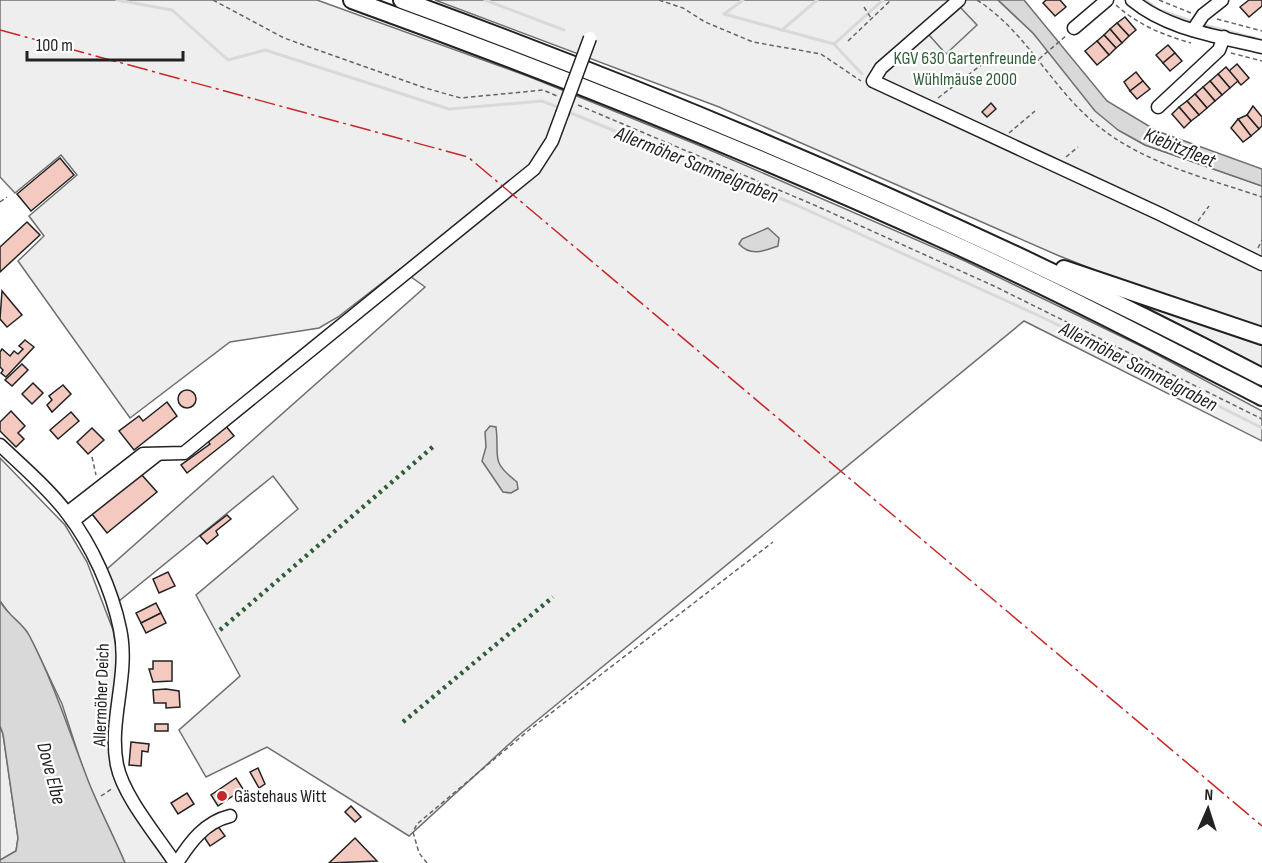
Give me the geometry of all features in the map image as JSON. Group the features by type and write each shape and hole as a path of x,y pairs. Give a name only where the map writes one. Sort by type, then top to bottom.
{"highway":[{"path":"352,0 581,85 861,202 1035,283 1262,397"},
{"path":"402,0 666,101 867,186 1016,254 1262,378"},
{"path":"1016,254 1262,336"}],"street":[{"path":"959,0 880,68 873,81 1192,229 1262,264"},
{"path":"1074,28 1107,0"},
{"path":"1132,0 1150,13 1193,30 1262,47"},
{"path":"1193,30 1203,15 1222,0"},
{"path":"70,517 99,488 143,454 184,453 534,169 552,141 590,38"},
{"path":"1158,107 1219,50 1224,38"},
{"name":"Allermöher Deich","path":"0,445 70,517 94,559 120,629 124,654 116,741 117,766 131,795 176,863"},
{"path":"70,517 158,454"},
{"path":"176,863 202,831 230,816"}],"path":[{"path":"213,0 284,38 425,88 461,98 543,90 563,99"},
{"path":"658,0 683,8 705,22 753,42 821,54 862,81 873,81"},
{"path":"848,41 891,0"},
{"path":"977,0 1012,27 1089,118 1113,138 1167,165 1262,197"},
{"path":"864,8 872,19"},
{"path":"1038,60 1064,37"},
{"path":"928,106 993,56"},
{"path":"574,103 901,243 1076,325 1262,419"},
{"path":"1000,141 1035,111"},
{"path":"1056,166 1077,147"},
{"path":"0,202 7,197"},
{"path":"1192,229 1209,206"},
{"path":"92,458 99,488"},
{"path":"427,863 419,853 413,832 417,824 529,730 773,542"}],"green space":[{"path":"0,0 317,0 530,77 703,147 965,261 1143,347 1262,411 1262,441 1024,321 518,736 409,836 267,747 206,777 179,730 240,676 196,595 298,509 273,476 119,601 106,570 425,287 400,269 338,317 319,328 230,342 130,418 18,261 44,236 29,216 77,175 61,155 15,193 0,177"},
{"name":"KGV 630 Gartenfreunde Wühlmäuse 2000","path":"435,0 998,0 1033,33 1118,130 1145,145 1262,186 1262,329 1147,291 1057,255 719,107"},
{"path":"1130,299 1262,342 1262,367"},
{"path":"0,458 65,525 87,562 113,630 118,660 113,768 168,863 125,863 86,778 62,704 36,649 27,632 17,624 0,601"},
{"path":"0,726 18,838 16,851 0,860"}],"shaded area":[{"path":"960,7 977,25 946,54 929,35"}],"water":[{"name":"Kiebitzfleet","path":"998,0 1024,0 1107,101 1157,131 1262,169 1262,186 1145,145 1118,130 1095,111 1033,33"},
{"path":"768,228 779,238 778,246 753,252 739,244 742,239"},
{"path":"490,426 496,427 499,463 517,482 518,489 511,493 503,492 482,461 486,447 485,432"},
{"name":"Dove Elbe","path":"0,601 26,631 38,652 90,786 125,863 0,863 0,860 16,851 18,838 0,726"}],"building":[{"path":"1046,0 1060,0 1066,7 1055,16 1043,3"},
{"path":"1249,0 1262,0 1262,6 1249,17 1240,7"},
{"path":"1125,17 1136,30 1129,36 1117,23"},
{"path":"1117,23 1129,36 1122,43 1110,29"},
{"path":"1110,29 1122,43 1116,48 1104,35"},
{"path":"1104,35 1116,48 1109,55 1097,41"},
{"path":"1097,41 1109,55 1097,65 1085,51"},
{"path":"1168,45 1175,53 1163,63 1156,55"},
{"path":"1175,53 1182,61 1170,71 1163,63"},
{"path":"1237,64 1249,78 1241,85 1229,71"},
{"path":"1226,67 1238,81 1230,88 1218,74"},
{"path":"1136,72 1143,81 1130,91 1124,82"},
{"path":"1218,74 1230,88 1222,95 1210,81"},
{"path":"1143,81 1150,89 1137,99 1130,91"},
{"path":"1210,81 1222,95 1215,101 1203,87"},
{"path":"1203,87 1215,101 1207,108 1195,94"},
{"path":"1195,94 1207,108 1199,115 1187,101"},
{"path":"1187,101 1199,115 1191,121 1179,107"},
{"path":"991,103 996,109 987,117 982,112"},
{"path":"1253,106 1262,117 1262,126 1259,129 1247,115"},
{"path":"1179,107 1191,121 1184,128 1172,114"},
{"path":"1247,115 1259,129 1251,136 1238,119"},
{"path":"1238,119 1251,136 1243,142 1231,128"},
{"path":"60,158 74,175 31,211 17,194"},
{"path":"27,222 40,235 0,272 0,247"},
{"path":"2,291 22,315 7,327 0,319"},
{"path":"25,340 34,347 6,377 1,373 3,370 0,367 0,352 2,349 10,356 14,351 18,354 23,349 19,346"},
{"path":"22,364 28,370 12,386 5,380"},
{"path":"33,383 43,393 32,404 22,394"},
{"path":"63,385 71,394 52,412 47,405 52,400 49,396"},
{"path":"183,390 191,390 196,395 194,406 183,408 178,403 178,395"},
{"path":"167,402 177,416 134,450 119,431 139,416 143,421"},
{"path":"11,411 25,426 18,433 24,439 16,447 0,431 0,422"},
{"path":"71,412 79,421 58,439 50,430"},
{"path":"225,425 234,436 187,473 181,465 210,444 207,440"},
{"path":"92,428 104,440 88,454 77,442"},
{"path":"141,474 157,492 107,533 92,514"},
{"path":"227,515 231,519 216,531 218,535 207,544 200,536"},
{"path":"168,572 175,586 159,593 153,579"},
{"path":"156,603 161,613 141,623 136,613"},
{"path":"161,613 166,623 146,633 141,623"},
{"path":"153,661 172,661 172,681 153,682 149,669 153,669"},
{"path":"153,690 179,691 180,707 166,708 166,703 154,703"},
{"path":"155,724 168,724 168,731 155,731"},
{"path":"131,742 149,744 148,752 142,751 141,766 129,765"},
{"path":"258,768 265,784 259,788 250,772"},
{"path":"236,778 243,789 218,806 211,795"},
{"path":"187,793 194,804 178,814 171,803"},
{"path":"351,806 361,817 355,822 345,812"},
{"path":"217,825 225,836 210,846 202,834"},
{"path":"355,838 377,861 329,863"}],"waterway":[{"name":"Allermöher Sammelgraben","path":"117,0 172,10 228,60 265,50 449,109 542,101 560,108"},
{"path":"485,0 564,30"},
{"path":"724,14 743,0"},
{"path":"782,30 817,0"},
{"path":"834,44 883,0"},
{"path":"1145,0 1159,10 1191,21"},
{"path":"724,14 834,44 862,74"},
{"path":"1204,25 1262,40"},
{"name":"Allermöher Sammelgraben","path":"566,111 794,204 1046,319 1262,428"}],"hedge":[{"path":"220,630 435,445"},
{"path":"403,722 553,597"}],"power":[{"path":"0,30 468,157 1262,826"}],"place":[{"name":"Gästehaus Witt","path":"222,796"}]}
